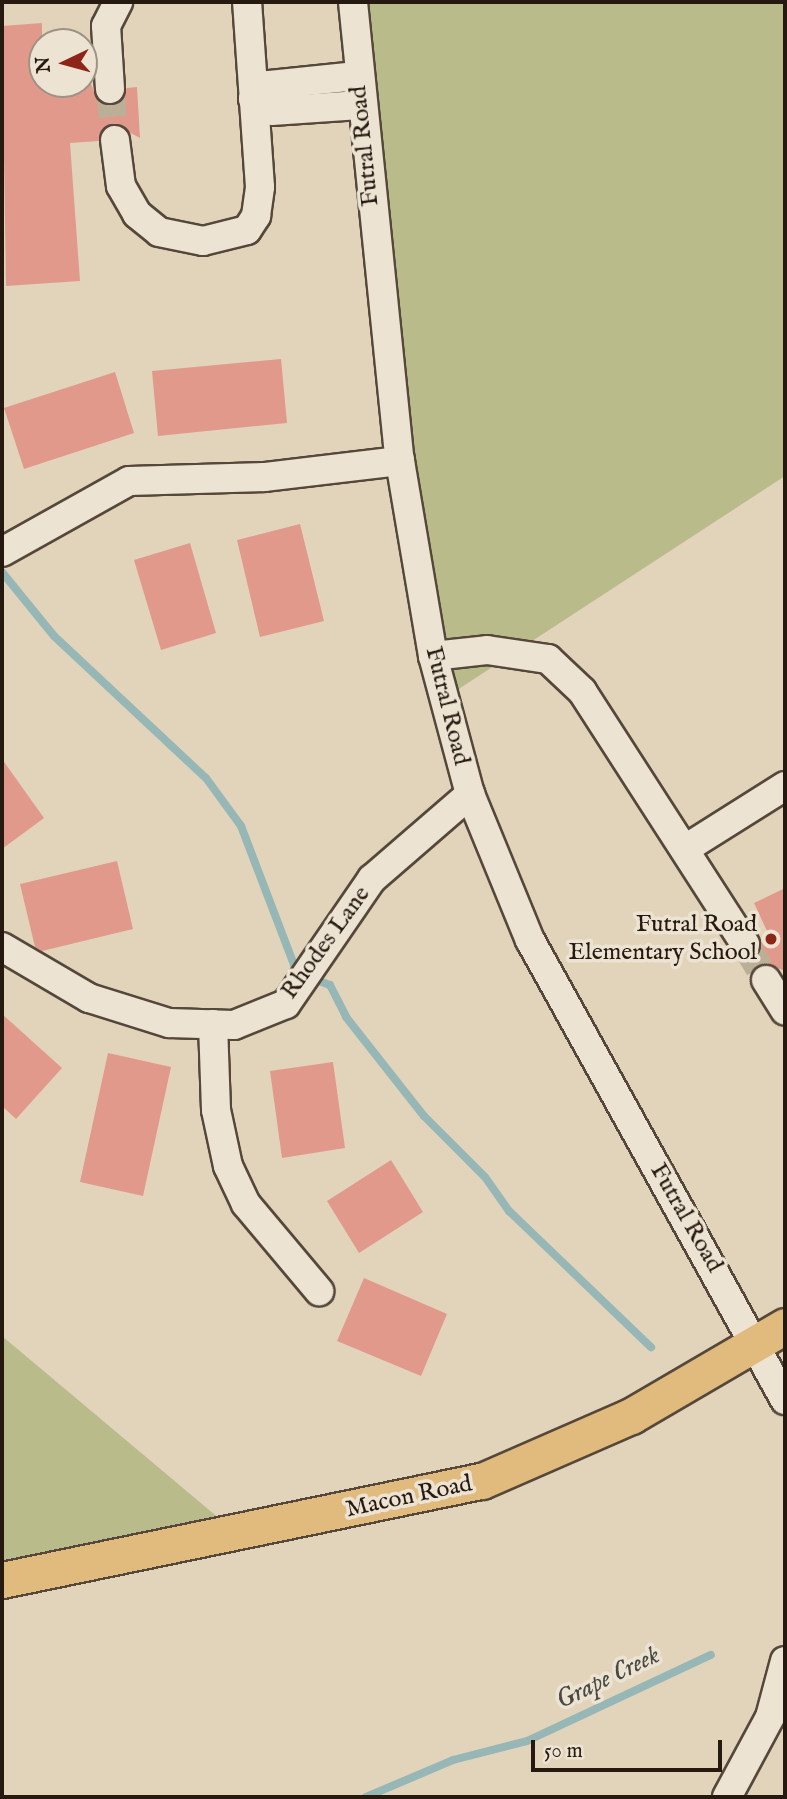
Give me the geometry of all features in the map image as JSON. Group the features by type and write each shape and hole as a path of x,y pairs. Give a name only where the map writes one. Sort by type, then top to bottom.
{"main road":[{"name":"Macon Road","path":"2,1580 482,1481 631,1416 772,1335"}],"street":[{"path":"110,89 106,26 118,2"},
{"path":"115,140 121,186 137,214 177,240 227,237 247,230 256,216 247,2"},
{"name":"Futral Road","path":"353,2 360,105 400,461 432,656 470,794 530,940 627,1117 772,1335 785,1400"},
{"path":"253,99 269,85 358,76"},
{"path":"253,99 272,111 360,105"},
{"path":"2,552 129,481 265,477 400,461"},
{"path":"432,656 487,650 548,659 582,691 745,944"},
{"path":"685,849 785,786"},
{"name":"Rhodes Lane","path":"2,947 89,998 169,1023 234,1025 286,1004 372,879 470,794"},
{"path":"766,980 785,1011"},
{"path":"213,1024 216,1110 228,1166 246,1204 319,1291"},
{"path":"727,1797 770,1717 785,1661"}],"green space":[{"path":"364,2 785,2 785,476 448,696 429,650"},
{"path":"2,1336 252,1546 2,1595"}],"building":[{"path":"42,23 42,28 28,28 28,98 97,98 110,106 127,88 137,87 140,138 114,124 99,141 70,143 80,281 6,286 2,26"},
{"path":"281,359 287,423 158,436 152,371"},
{"path":"115,372 134,433 24,469 4,408"},
{"path":"300,524 324,621 260,637 237,540"},
{"path":"190,543 216,633 161,650 134,560"},
{"path":"2,759 44,818 2,849"},
{"path":"117,861 133,929 42,951 35,947 20,884"},
{"name":"Futral Road Elementary School","path":"785,888 785,971 766,963 753,971 748,960 768,933 754,903"},
{"path":"2,1014 62,1068 16,1119 2,1106"},
{"path":"108,1053 171,1067 143,1196 80,1182"},
{"path":"333,1062 345,1148 282,1158 270,1071"},
{"path":"391,1160 423,1212 359,1253 327,1201"},
{"path":"364,1278 447,1314 421,1376 337,1341"}],"waterway":[{"path":"2,572 54,636 206,778 241,826 297,973 330,985 346,1017 424,1116 485,1177 509,1211 651,1347"},
{"name":"Grape Creek","path":"366,1797 453,1760 527,1741 711,1655"}],"tunnel":[{"path":"110,89 115,140"},
{"path":"745,944 766,980"}],"place":[{"name":"Futral Road Elementary School","path":"771,939"}]}
